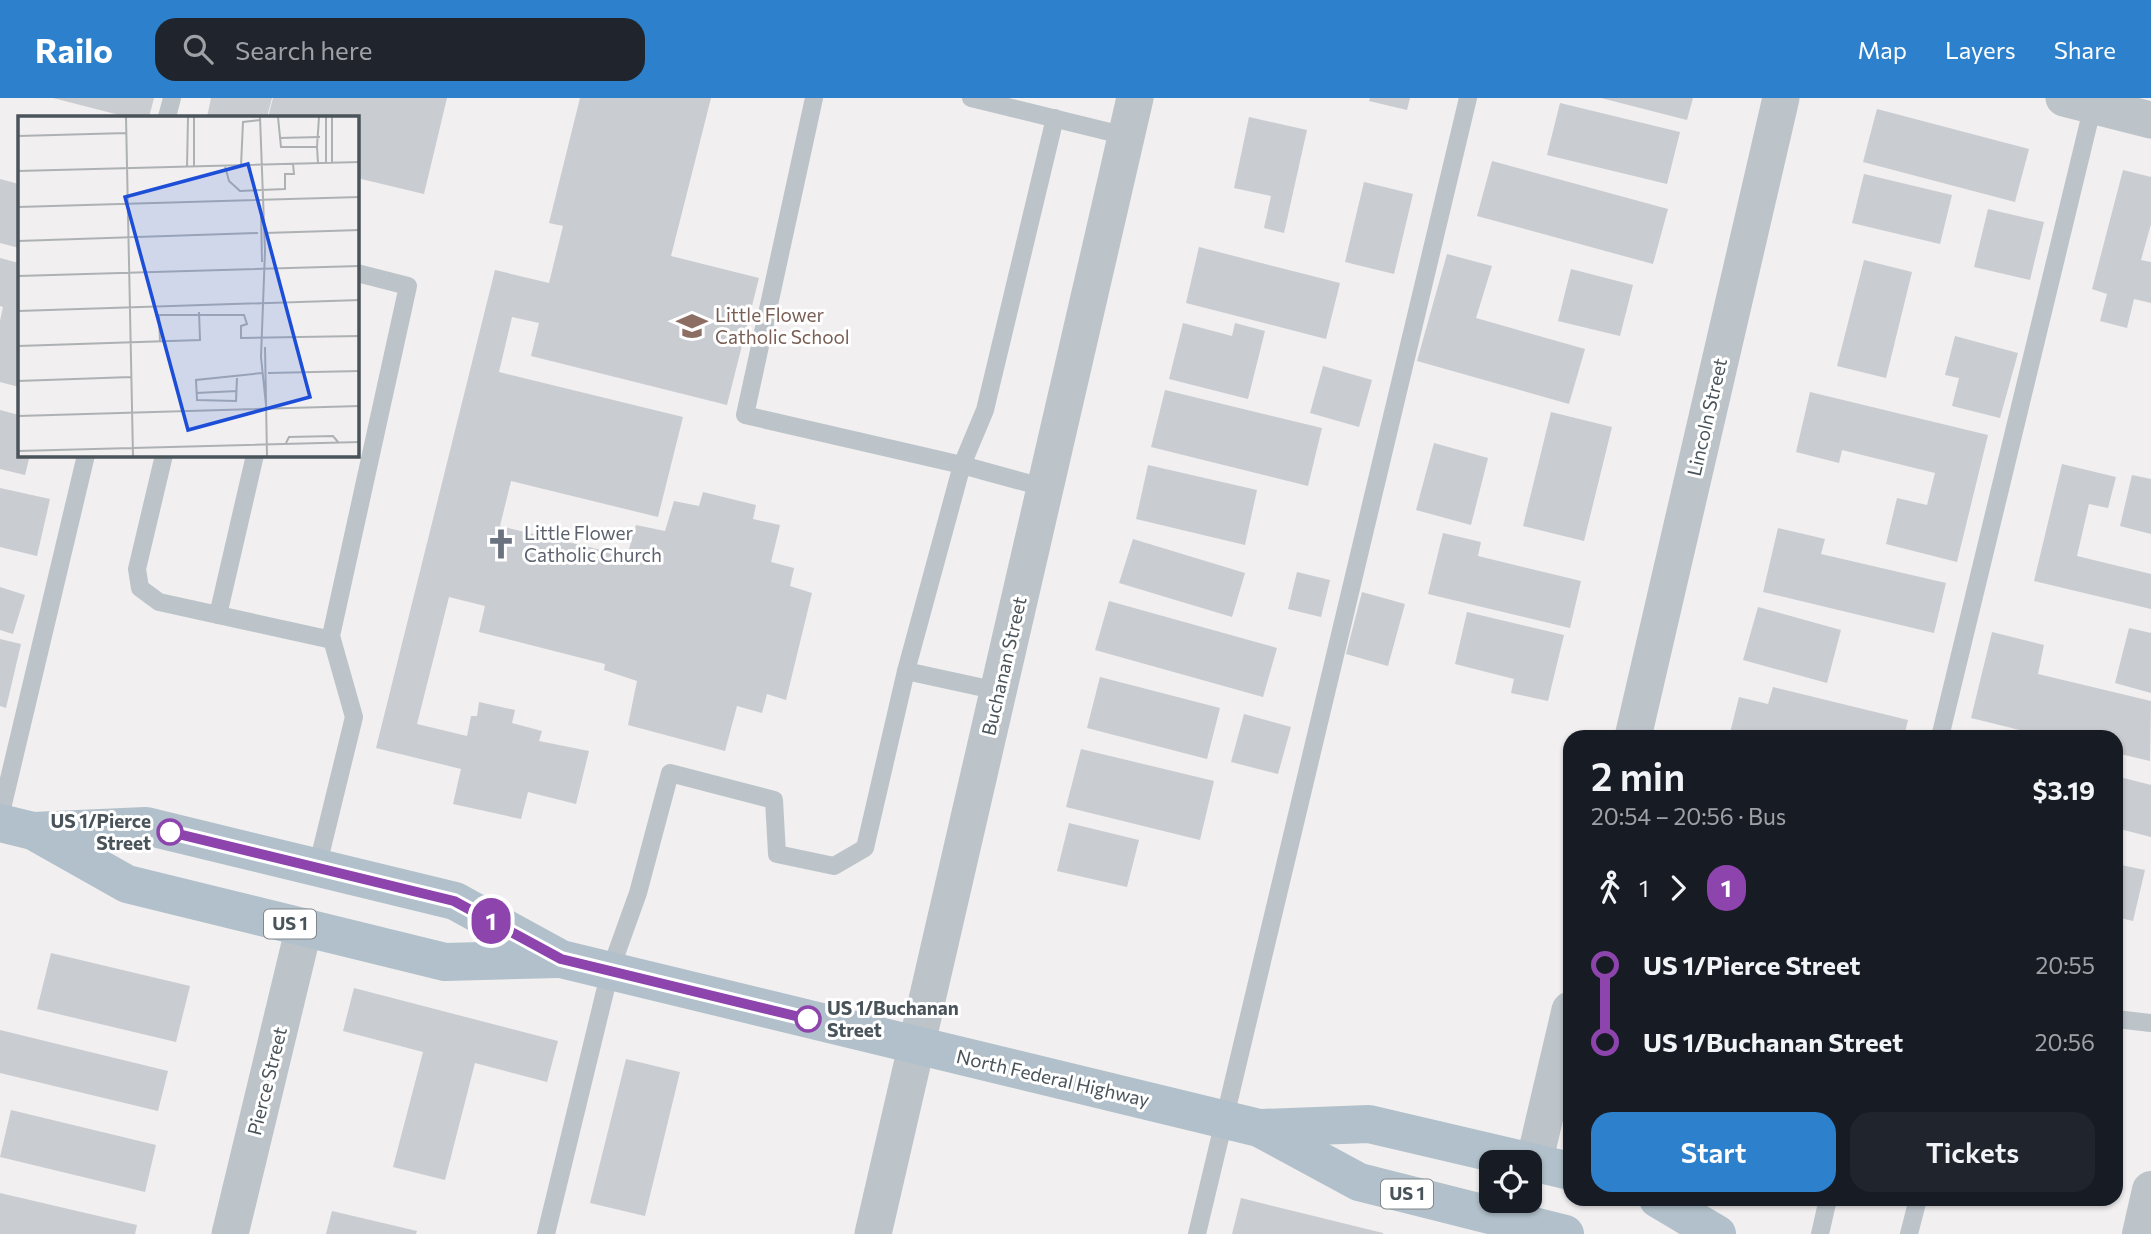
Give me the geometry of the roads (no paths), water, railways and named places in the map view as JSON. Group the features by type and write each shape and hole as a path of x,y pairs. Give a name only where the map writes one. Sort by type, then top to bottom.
{"main road":[{"name":"US 1","path":"11,824 146,826 317,867 454,901 561,959"},
{"name":"US 1","path":"11,824 127,884 445,962 561,959"},
{"name":"North Federal Highway","path":"561,959 1242,1123 1369,1124 1552,1167"},
{"name":"North Federal Highway","path":"1242,1123 1359,1182 1513,1227 1565,1234"},
{"path":"1670,1206 1717,1234"}],"street":[{"name":"Buchanan Street","path":"873,1234 1135,98"},
{"name":"Lincoln Street","path":"1635,730 1781,98"},
{"path":"2084,100 2151,120"},
{"name":"Pierce Street","path":"230,1234 304,927"},
{"path":"1552,1167 1563,1071"},
{"path":"2141,1234 2151,1190"}],"lane":[{"path":"167,116 172,98"},
{"path":"814,98 745,415 962,465 1046,488"},
{"path":"971,98 1126,136"},
{"path":"1197,1234 1242,1123 1468,98"},
{"path":"1942,730 2084,100"},
{"path":"546,1234 610,971 638,893 670,773 774,800 777,854 834,866 865,848 906,671 962,465 985,410 1055,118"},
{"path":"317,867 354,717 331,636 408,286 359,274"},
{"path":"11,824 86,457"},
{"path":"164,457 137,569 140,588 159,601 332,640"},
{"path":"218,615 255,457"},
{"path":"906,671 998,691"},
{"path":"2123,1020 2151,1023"},
{"path":"1820,1234 1826,1206"},
{"path":"1909,1234 1915,1206"}],"place":[{"name":"Little Flower Catholic School","path":"692,326"},
{"name":"Little Flower Catholic Church","path":"501,544"},
{"name":"US 1/Pierce Street","path":"170,832"},
{"name":"US 1/Buchanan Street","path":"808,1019"}]}
